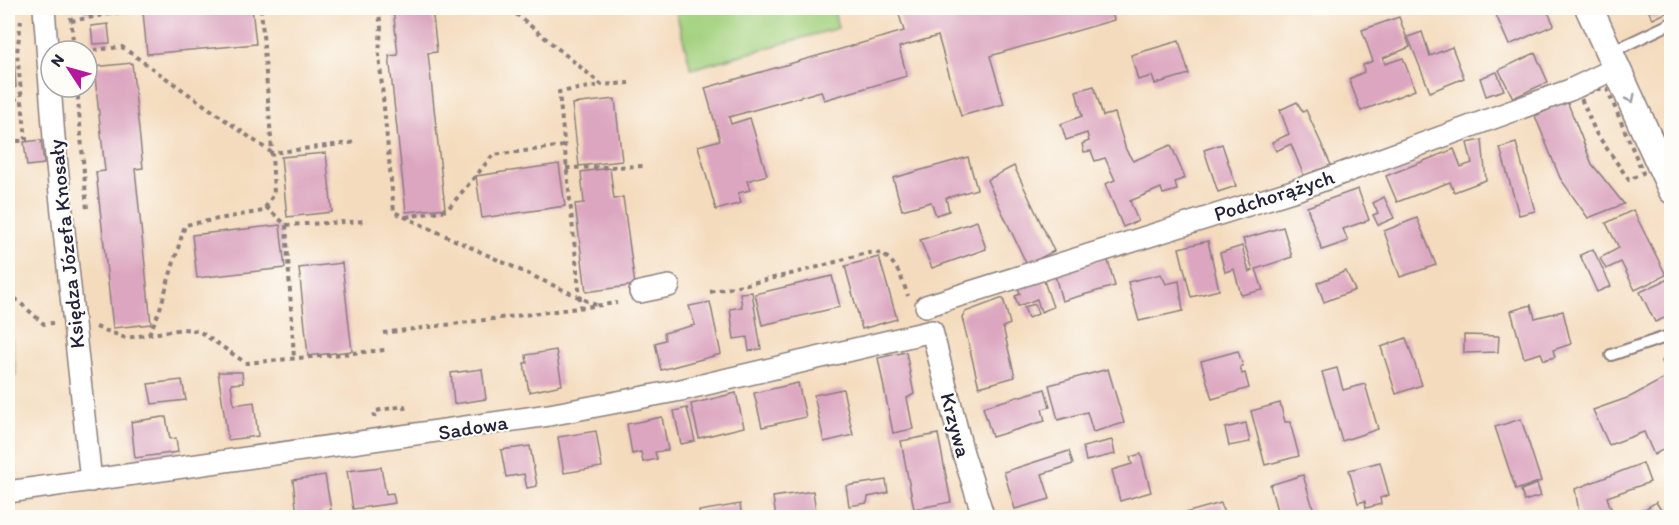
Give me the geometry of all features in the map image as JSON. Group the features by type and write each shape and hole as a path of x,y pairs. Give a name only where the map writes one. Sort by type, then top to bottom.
{"street":[{"name":"Księdza Józefa Knosały","path":"44,8 54,138 91,481"},
{"path":"1588,8 1671,189"},
{"name":"Podchorążych","path":"918,304 1299,189 1570,90 1612,61"},
{"path":"640,292 669,286"},
{"name":"Sadowa","path":"8,492 549,415 681,390 932,331"},
{"name":"Krzywa","path":"932,331 963,453 984,518"}],"lane":[{"path":"1612,61 1671,23"},
{"path":"1611,355 1671,335"}],"path":[{"path":"70,8 73,39"},
{"path":"71,21 143,8"},
{"path":"149,334 159,312 185,225 263,211 274,194 261,8"},
{"path":"378,8 381,27 378,55 394,212 598,306"},
{"path":"509,8 602,85"},
{"path":"21,17 17,52 26,140"},
{"path":"99,49 122,47 272,153 357,142"},
{"path":"581,309 559,92 629,83"},
{"path":"1597,89 1607,90 1643,173 1629,180 1596,134 1580,96 1597,89"},
{"path":"8,108 21,92"},
{"path":"405,217 447,210 493,155 564,146"},
{"path":"566,168 646,165"},
{"path":"266,207 286,225 294,358"},
{"path":"286,225 367,221"},
{"path":"710,292 810,270 866,253 881,254 900,273 918,304"},
{"path":"8,292 44,324"},
{"path":"383,333 617,303"},
{"path":"96,326 126,338 183,328 199,331 246,363 385,350"}],"green space":[{"path":"675,8 833,8 838,28 691,69"},
{"path":"8,313 16,375 8,376"}],"building":[{"path":"83,8 127,8 127,10 84,14"},
{"path":"184,8 252,8 256,44 147,54 143,12"},
{"path":"393,8 432,8 437,52 428,53 445,208 406,212 389,56 398,55"},
{"path":"889,8 967,8 969,13 987,8 1111,8 1114,20 990,56 1004,104 961,116 938,36 899,47 907,76 824,100 821,91 729,117 731,124 750,118 767,175 747,181 750,190 738,193 741,203 716,210 698,146 720,140 705,88 904,31 898,11 891,13"},
{"path":"1493,8 1546,8 1554,25 1509,45"},
{"path":"1647,8 1672,8 1672,10 1653,19"},
{"path":"1399,17 1410,47 1383,58 1385,64 1403,58 1415,90 1361,111 1349,79 1364,72 1363,65 1373,61 1362,30"},
{"path":"108,24 110,43 99,44 99,39 92,39 91,26"},
{"path":"1422,32 1430,56 1452,47 1464,78 1430,92 1408,37"},
{"path":"1179,41 1189,74 1155,84 1152,76 1138,80 1131,55"},
{"path":"1535,53 1548,82 1513,98 1499,70"},
{"path":"14,60 16,87 8,88 8,61"},
{"path":"132,63 143,168 135,169 151,324 113,328 96,172 105,171 97,99 99,66"},
{"path":"1497,72 1504,90 1486,96 1480,78"},
{"path":"1094,86 1103,116 1115,113 1126,150 1133,161 1171,145 1185,178 1175,182 1177,190 1163,194 1161,188 1130,201 1138,221 1123,227 1105,184 1115,180 1105,158 1095,161 1091,151 1084,152 1082,144 1089,141 1087,133 1066,140 1061,124 1082,116 1076,91"},
{"path":"615,99 622,161 579,166 572,104"},
{"path":"1567,101 1592,164 1624,204 1588,218 1560,178 1535,116"},
{"path":"1297,102 1303,112 1306,110 1331,165 1304,176 1291,144 1276,151 1272,142 1289,134 1280,110"},
{"path":"41,140 44,164 27,166 24,142"},
{"path":"1482,140 1486,180 1454,192 1450,182 1397,202 1386,176 1454,149 1461,167 1472,163 1467,143"},
{"path":"1516,143 1535,211 1519,215 1500,148"},
{"path":"1222,144 1236,186 1218,192 1204,150"},
{"path":"326,153 332,212 287,217 281,157"},
{"path":"968,157 977,189 946,198 949,211 936,215 931,202 902,210 893,178"},
{"path":"559,164 565,206 482,218 476,176"},
{"path":"1014,166 1054,251 1027,265 987,180"},
{"path":"610,168 614,199 623,197 635,285 586,292 575,204 584,203 581,172"},
{"path":"1358,189 1369,220 1343,229 1348,241 1322,250 1307,207"},
{"path":"1384,197 1394,218 1378,225 1373,215 1378,213 1373,203"},
{"path":"1633,210 1666,275 1635,290 1621,262 1606,269 1600,258 1619,248 1606,223"},
{"path":"1417,218 1436,265 1400,277 1384,231"},
{"path":"977,221 986,249 932,268 920,240"},
{"path":"280,225 285,268 197,278 192,235"},
{"path":"1283,227 1292,257 1256,269 1263,290 1241,295 1234,269 1225,272 1220,253 1242,246 1249,272 1253,270 1243,239"},
{"path":"1208,241 1219,290 1191,297 1179,248"},
{"path":"1593,249 1611,286 1597,292 1580,255"},
{"path":"879,257 897,319 862,329 845,266"},
{"path":"1107,257 1115,286 1062,301 1054,272"},
{"path":"342,263 352,351 308,356 299,268"},
{"path":"1346,271 1355,290 1324,302 1317,283"},
{"path":"1161,274 1166,284 1179,281 1183,311 1139,321 1128,282"},
{"path":"832,276 840,307 762,325 755,294"},
{"path":"1043,278 1053,307 1041,312 1037,299 1018,306 1015,296 1020,294 1018,287"},
{"path":"1668,279 1672,288 1672,315 1655,322 1640,292"},
{"path":"752,292 761,349 749,351 747,337 734,339 730,309 742,307 740,293"},
{"path":"1003,298 1010,324 1003,327 1015,377 979,387 962,317 965,312"},
{"path":"710,302 721,354 661,370 655,343 665,340 664,333 695,325 689,306"},
{"path":"1035,304 1038,314 1028,318 1024,307"},
{"path":"1531,305 1535,318 1563,311 1571,344 1553,350 1555,357 1544,360 1541,353 1524,358 1511,311"},
{"path":"1464,335 1499,336 1498,352 1464,353"},
{"path":"1406,338 1422,385 1396,394 1381,347"},
{"path":"556,350 562,385 529,392 524,363 527,363 526,355"},
{"path":"1238,351 1243,366 1240,367 1242,374 1245,373 1249,388 1212,399 1201,361"},
{"path":"906,352 914,394 907,398 913,429 893,433 878,358"},
{"path":"1672,356 1672,379 1662,361"},
{"path":"1337,368 1343,390 1365,384 1378,429 1342,441 1322,372"},
{"path":"482,369 486,399 454,404 451,373"},
{"path":"1108,369 1124,423 1093,432 1087,412 1058,420 1049,385"},
{"path":"218,372 242,372 243,383 231,384 234,405 254,402 258,436 228,440"},
{"path":"1665,378 1672,395 1672,444 1654,455 1644,432 1609,445 1593,410 1630,397"},
{"path":"182,380 186,400 152,404 148,384"},
{"path":"798,383 806,417 762,427 754,393"},
{"path":"843,389 853,435 824,442 814,395"},
{"path":"1045,389 1050,407 1042,409 1045,421 992,437 983,407"},
{"path":"736,393 744,427 699,438 691,404"},
{"path":"1280,403 1285,422 1290,422 1299,456 1265,465 1251,411"},
{"path":"687,408 695,441 681,444 674,411"},
{"path":"166,417 170,439 176,438 178,452 135,458 131,422"},
{"path":"662,417 668,450 655,452 657,459 643,462 641,452 632,454 627,424"},
{"path":"1521,419 1541,481 1516,490 1495,427"},
{"path":"1246,423 1250,442 1229,446 1225,428"},
{"path":"596,431 602,467 564,473 558,437"},
{"path":"938,434 951,502 914,509 901,441"},
{"path":"1112,440 1115,454 1086,461 1083,447"},
{"path":"530,446 537,486 527,488 524,474 506,477 501,450"},
{"path":"1069,451 1073,464 1042,474 1050,499 1015,509 1004,472"},
{"path":"1141,454 1151,492 1120,501 1112,470 1132,464 1130,457"},
{"path":"1380,462 1389,495 1380,498 1381,504 1366,508 1365,501 1358,503 1349,470"},
{"path":"1643,463 1650,482 1607,497 1614,518 1580,518 1575,489"},
{"path":"381,467 386,494 393,493 395,503 353,509 347,471"},
{"path":"325,475 331,510 321,512 322,518 310,518 310,514 297,516 293,480"},
{"path":"1303,475 1314,511 1292,518 1279,518 1270,485"},
{"path":"886,480 888,493 868,497 867,503 849,506 846,486"},
{"path":"1537,484 1541,496 1524,501 1521,490"},
{"path":"813,491 817,518 776,518 773,497"},
{"path":"1656,502 1662,512 1672,506 1672,518 1631,518"},
{"path":"1221,503 1225,518 1186,518 1185,513"},
{"path":"740,504 742,518 700,518 699,511"}]}
